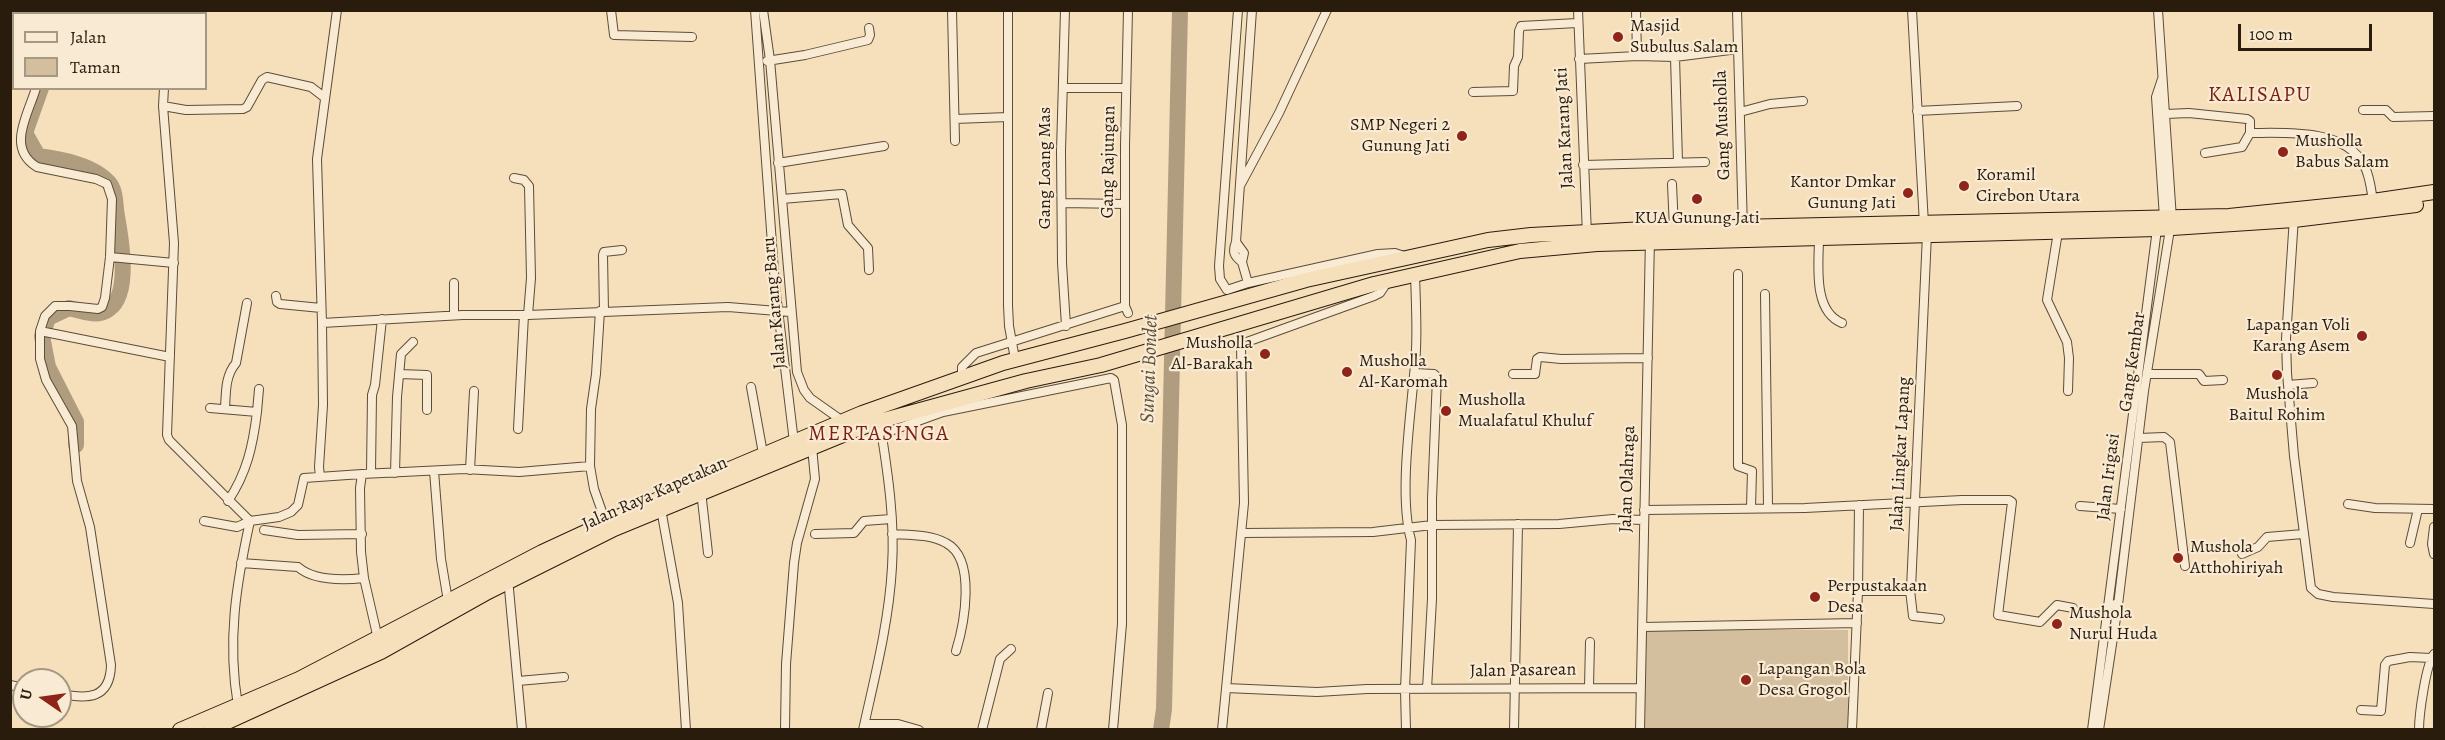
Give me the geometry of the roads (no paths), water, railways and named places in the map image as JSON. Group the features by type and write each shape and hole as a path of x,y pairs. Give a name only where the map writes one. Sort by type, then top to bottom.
{"highway":[{"path":"2294,215 2434,192"},
{"path":"1978,227 2058,232 2294,215 2356,214 2434,201"},
{"path":"846,426 962,377 1015,359 1133,329 1306,280 1488,240 1978,227 2167,225"},
{"path":"1650,236 1674,229 1819,237 1918,229"},
{"name":"Jalan Raya Kapetakan","path":"764,460 794,442 820,432 846,426 881,428 1026,381 1101,365 1388,281 1587,238"},
{"name":"Jalan Raya Kapetakan","path":"180,729 379,645 448,601 507,577 623,520 764,460 812,447 846,426"},
{"name":"Jalan Raya Kapetakan","path":"210,729 228,726 606,523 661,508 699,487"}],"street":[{"path":"320,477 323,405 322,323 316,159 337,10"},
{"path":"611,10 614,35 692,36"},
{"path":"755,10 766,61"},
{"path":"764,10 770,192 784,311 794,442"},
{"path":"952,10 955,141"},
{"path":"1008,10 1007,268 1011,343 1015,359"},
{"name":"Gang Loang Mas","path":"1065,10 1062,203 1066,326"},
{"name":"Gang Rajungan","path":"1066,326 1126,310 1128,10"},
{"path":"1238,10 1218,266 1220,279 1227,290 1248,283 1378,254 1395,253 1407,257"},
{"path":"1248,283 1242,262 1243,250 1236,242 1252,10"},
{"path":"1239,187 1264,143 1327,10"},
{"name":"Jalan Karang Jati","path":"1578,10 1587,238"},
{"path":"1636,10 1637,56"},
{"name":"Gang Musholla","path":"1737,10 1743,233"},
{"name":"Jalan Lingkar Lapang","path":"1912,10 1917,111 1918,229 1915,502 1910,590 1913,616 1940,619"},
{"path":"2158,10 2166,114 2167,225"},
{"path":"1473,92 1513,91 1514,66 1518,57 1521,26 1577,22"},
{"path":"766,61 805,55 868,40 869,28"},
{"path":"1579,59 1675,57 1738,49"},
{"path":"1675,57 1678,162"},
{"name":"Jalan Karang Baru","path":"766,61 781,199 784,311 797,372 804,390 820,407 846,426"},
{"path":"2164,75 2156,97 2167,225"},
{"path":"163,106 186,110 243,109 247,107 264,78 267,77 311,87 324,98"},
{"path":"1063,88 1126,88"},
{"path":"35,90 15,138 30,163 37,167 96,179 107,184 112,199 112,257 102,307 98,309 55,306 45,316 40,359 46,380 72,426 76,472 90,527 111,665 111,675 106,686 93,696 84,699 72,696"},
{"path":"164,90 163,106 174,243 168,438 250,521"},
{"path":"1740,112 1770,104 1803,101"},
{"path":"1917,111 2017,106"},
{"path":"2363,110 2386,110 2392,117 2434,116"},
{"path":"2166,114 2189,113 2250,121 2250,133 2242,147 2205,153"},
{"path":"955,118 1008,117"},
{"path":"2250,133 2286,132 2328,138 2339,143 2362,162 2369,180 2373,201"},
{"path":"778,163 884,146"},
{"path":"1583,165 1705,162"},
{"path":"514,178 524,180 529,186 531,278 526,315 518,429"},
{"path":"1672,183 1674,229"},
{"path":"770,192 781,199 842,194 851,230 868,248 869,270"},
{"path":"1062,203 1125,204"},
{"path":"2294,215 2286,339 2288,385 2303,534 2314,592 2333,597 2434,604"},
{"name":"Gang Kembar","path":"2114,605 2167,225"},
{"name":"Jalan Irigasi","path":"2114,605 2121,509 2167,225"},
{"path":"2058,232 2048,300 2067,342 2068,392"},
{"name":"Jalan Olahraga","path":"1640,729 1650,236"},
{"path":"1819,237 1820,283 1825,309 1835,320 1842,323"},
{"path":"606,523 594,489 590,466 591,409 602,311 603,255 604,252 622,250"},
{"path":"112,257 174,263"},
{"path":"1406,729 1405,690 1411,540 1406,529 1408,462 1415,373 1415,274"},
{"path":"1738,274 1738,466 1752,471 1751,507"},
{"path":"1222,729 1242,533 1245,477 1241,346 1374,296 1380,293 1388,281"},
{"path":"454,283 454,315"},
{"path":"1766,294 1768,506"},
{"path":"276,296 280,304 321,308"},
{"path":"225,409 226,384 230,368 236,363 247,303"},
{"path":"322,323 454,315 526,315 728,307 784,311"},
{"path":"371,472 372,395 382,319"},
{"path":"962,377 962,367 976,354 1066,326"},
{"path":"43,332 170,357"},
{"path":"395,473 402,351 413,342"},
{"path":"1513,374 1534,374 1539,357 1648,358"},
{"path":"1415,373 1434,374 1437,377 1433,439 1432,591 1427,689"},
{"path":"399,374 427,375 427,410"},
{"path":"2147,374 2199,374 2204,381 2223,380"},
{"path":"919,729 898,724 864,727 890,596 892,534 881,428 943,412 1111,378 1114,380 1122,425 1122,624 1113,729"},
{"path":"2288,385 2313,383"},
{"path":"752,387 764,460"},
{"path":"228,501 240,481 250,456 259,389"},
{"path":"470,470 474,391"},
{"path":"210,408 257,412"},
{"path":"2139,438 2164,437 2170,442 2185,566"},
{"path":"785,729 786,664 794,563 796,543 815,479 812,447"},
{"path":"204,521 233,527 250,521 279,517 291,512 298,505 303,479 371,472 470,470 519,472 590,466"},
{"path":"434,471 442,567 448,601"},
{"path":"362,474 360,498 364,578 379,645"},
{"path":"699,487 708,553"},
{"path":"1644,510 2011,501 1998,615 2040,622 2057,605 2073,608"},
{"path":"2348,504 2375,508 2434,509"},
{"path":"1852,729 1859,505"},
{"path":"2080,506 2121,509"},
{"path":"661,508 678,603 686,729"},
{"path":"2410,543 2418,509"},
{"path":"815,534 854,533 864,521 891,519"},
{"path":"1242,533 1373,532 1432,525 1559,524 1613,519 1644,520"},
{"path":"238,706 232,672 234,605 250,521"},
{"path":"1514,729 1518,524"},
{"path":"2434,527 2434,554"},
{"path":"264,530 298,536 362,534"},
{"path":"892,534 935,538 950,544 957,553 963,570 965,596 963,629 956,651"},
{"path":"2242,554 2258,547 2267,537 2303,534"},
{"path":"241,563 298,567 304,573 344,580 364,578"},
{"path":"507,577 522,729"},
{"path":"1857,591 1910,590"},
{"path":"2099,729 2097,719 2114,605"},
{"path":"1641,627 1857,623"},
{"path":"1589,687 1590,642"},
{"path":"982,729 1000,659 1011,649"},
{"path":"2361,711 2380,711 2385,665 2388,661 2432,656 2421,704 2419,729"},
{"path":"518,681 564,677"},
{"name":"Jalan Pasarean","path":"1226,688 1317,692 1515,687 1641,688"},
{"path":"1041,729 1048,693"},
{"path":"2092,729 2097,719"}],"waterway":[{"name":"Sungai Bondet","path":"1161,730 1164,709 1180,10"},
{"path":"40,90 25,133 38,156 67,161 87,168 104,177 110,184 114,195 122,251 122,279 116,302 109,309 99,313 69,308 48,318 42,336 48,367 76,422 76,445"}],"place":[{"name":"Masjid Subulus Salam","path":"1618,37"},
{"name":"SMP Negeri 2 Gunung Jati","path":"1462,136"},
{"name":"Musholla Babus Salam","path":"2283,152"},
{"name":"Koramil Cirebon Utara","path":"1964,186"},
{"name":"Kantor Dmkar Gunung Jati","path":"1908,193"},
{"name":"KUA Gunung Jati","path":"1697,199"},
{"name":"Lapangan Voli Karang Asem","path":"2362,336"},
{"name":"Musholla Al-Barakah","path":"1265,354"},
{"name":"Musholla Al-Karomah","path":"1347,372"},
{"name":"Mushola Baitul Rohim","path":"2277,375"},
{"name":"Musholla Mualafatul Khuluf","path":"1446,411"},
{"name":"Mushola Atthohiriyah","path":"2178,558"},
{"name":"Perpustakaan Desa","path":"1815,597"},
{"name":"Mushola Nurul Huda","path":"2057,624"},
{"name":"Lapangan Bola Desa Grogol","path":"1746,680"}],"district":[{"name":"KALISAPU","path":"2260,96"},
{"name":"MERTASINGA","path":"879,435"}]}
